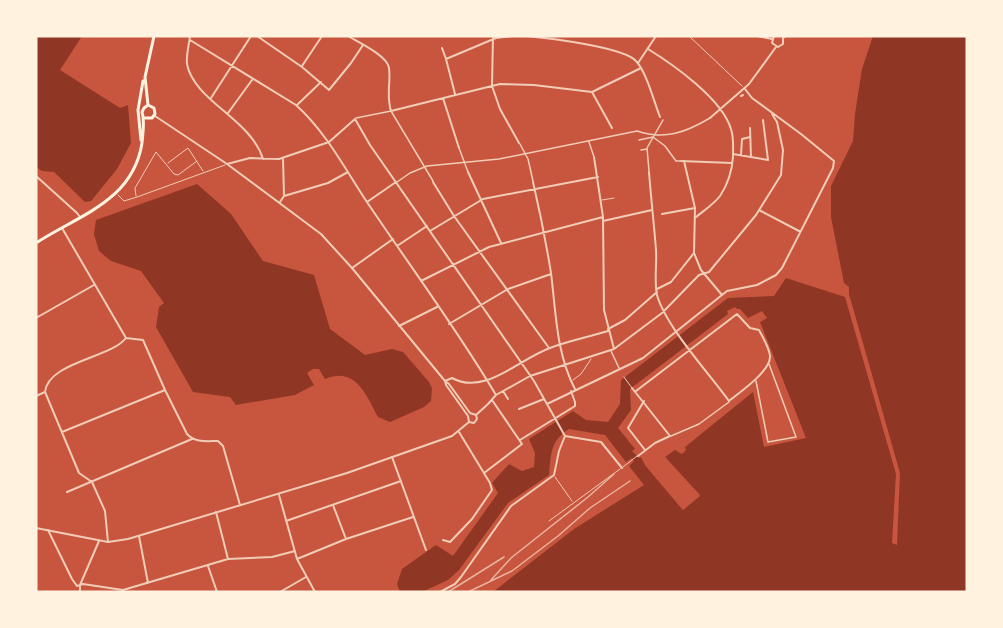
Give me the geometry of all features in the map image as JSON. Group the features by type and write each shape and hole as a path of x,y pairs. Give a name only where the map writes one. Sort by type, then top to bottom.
{"main road":[{"path":"142,142 139,135 138,110 154,36"},
{"path":"145,77 148,105"},
{"path":"145,118 155,116 154,108 148,105"},
{"path":"36,243 97,208 116,193 133,171 142,142 145,118 142,110 148,105"}],"street":[{"path":"190,36 188,67 201,89 247,131 262,159"},
{"path":"211,98 251,36"},
{"path":"257,36 302,67 329,90 363,45"},
{"path":"302,67 322,36"},
{"path":"348,36 372,50 388,63 387,92 391,111 454,216 549,348"},
{"path":"446,59 493,38 512,36"},
{"path":"527,36 616,51 626,54 641,68 662,119 647,148 654,215 657,291 664,311 679,336 729,401"},
{"path":"638,63 656,36"},
{"path":"757,36 773,38 772,43 776,47"},
{"path":"639,140 671,135 699,124 721,111 745,88 776,47 783,44 783,37"},
{"path":"493,38 492,86 500,109 526,154 544,231 564,366 575,389"},
{"path":"190,40 232,68 296,105 329,141 496,395"},
{"path":"442,48 455,94"},
{"path":"648,49 678,69 721,111 731,130 733,154 730,176 720,196 695,218"},
{"path":"227,164 240,160 284,158 329,141 355,119 455,94 492,86 534,85 592,92 641,68"},
{"path":"228,113 252,80"},
{"path":"296,105 321,82"},
{"path":"547,404 643,358 722,295 732,289 757,285 776,275 782,268 833,168 834,161 749,96 745,88"},
{"path":"592,92 616,135"},
{"path":"443,98 468,172 501,243"},
{"path":"728,103 736,100"},
{"path":"469,415 476,415 496,395 530,376 612,349 664,311 699,275 709,272 759,210 778,182 783,155 776,119 770,111"},
{"path":"36,528 99,541 119,541 279,495 392,457 452,436 469,422 469,415 445,381 321,234 227,164 155,116"},
{"path":"355,119 530,376 565,435 601,442 622,468"},
{"path":"733,154 768,160 763,120"},
{"path":"778,128 783,124 788,124"},
{"path":"750,128 751,157"},
{"path":"367,202 410,173 424,167 526,154 637,131 653,137 665,146 676,161 732,163"},
{"path":"741,155 742,139 751,137"},
{"path":"589,141 602,200 604,310 612,349 619,368"},
{"path":"641,150 647,148"},
{"path":"280,202 284,196 284,158"},
{"path":"683,161 695,208 694,253 700,267 722,295"},
{"path":"284,196 328,183 348,172"},
{"path":"36,176 80,218"},
{"path":"430,231 481,201 598,177"},
{"path":"662,214 695,208"},
{"path":"603,221 652,210"},
{"path":"759,210 800,231"},
{"path":"421,281 479,251 501,243 603,217"},
{"path":"398,246 427,226"},
{"path":"62,228 126,338"},
{"path":"352,268 393,239"},
{"path":"445,381 452,378 461,383 473,384 487,380 522,364 549,348 608,330 625,320 657,291 671,282 694,253"},
{"path":"449,324 508,289 551,274"},
{"path":"36,318 94,285"},
{"path":"399,326 438,307"},
{"path":"636,392 737,314 750,328 759,330 766,342 770,357 769,364 796,437 768,442 755,380"},
{"path":"126,338 143,340 165,390 192,439"},
{"path":"108,542 105,511 92,482 79,473 45,392 52,378 85,359 121,344 126,338"},
{"path":"638,456 670,436 699,424 755,380 769,364"},
{"path":"632,388 670,436"},
{"path":"62,432 165,390"},
{"path":"503,391 508,399"},
{"path":"520,440 575,406 576,402 571,391"},
{"path":"36,396 45,392"},
{"path":"484,473 522,444 492,399"},
{"path":"519,409 544,399"},
{"path":"644,401 628,428 645,450"},
{"path":"469,422 476,421 476,415"},
{"path":"443,540 450,542 452,540 490,495 492,486 459,432"},
{"path":"440,592 455,584 511,506 554,475 565,435"},
{"path":"67,492 192,439 218,441 223,446 240,506"},
{"path":"392,457 426,550"},
{"path":"286,520 401,481"},
{"path":"279,495 297,559 315,592"},
{"path":"333,505 346,539"},
{"path":"216,512 228,559"},
{"path":"297,559 413,516"},
{"path":"48,530 77,586 123,590 228,559 272,557 295,551"},
{"path":"139,536 148,583"},
{"path":"80,592 80,585 99,541"},
{"path":"208,566 217,592"},
{"path":"280,592 306,577"}],"lane":[{"path":"689,36 745,88"},
{"path":"166,164 188,148 204,172"},
{"path":"137,197 135,188 156,152 174,174 178,175 197,161"},
{"path":"116,193 124,201 227,164"},
{"path":"602,200 614,198"},
{"path":"571,381 581,374 593,357"},
{"path":"624,377 632,388"},
{"path":"549,521 638,456"},
{"path":"554,475 574,502"}],"shaded area":[{"path":"36,36 82,36 60,70 120,108 128,105 131,143 117,169 91,201 85,202 54,172 42,171 36,167"},
{"path":"873,36 967,36 967,592 493,592 574,529 644,485 629,466 634,461 632,458 626,462 605,435 569,429 555,443 551,454 549,475 508,503 459,570 448,580 422,592 400,592 397,584 402,569 436,545 453,556 498,493 492,483 509,464 522,471 534,467 535,453 529,439 573,411 586,420 608,422 620,404 621,380 728,298 774,296 786,278 845,297 896,474 892,543 897,545 900,473 849,294 849,287 844,283 831,217 831,186 853,141 862,69","holes":["735,307 740,309 748,318 762,311 767,318 760,322 806,438 764,447 753,392 685,447 686,450 682,454 675,450 665,457 700,495 683,510 645,465 641,457 639,458 632,451 635,449 618,428 631,410 630,389 728,314 727,311"]},
{"path":"197,184 231,214 263,261 314,275 330,329 365,355 392,349 403,352 429,382 432,388 431,401 424,407 390,422 378,417 364,391 352,379 335,376 325,379 319,369 313,369 307,373 314,385 295,395 236,405 230,397 193,392 156,327 159,307 164,303 141,271 111,261 99,251 94,234 96,220"}],"pier":[{"path":"665,457 700,496 683,510 645,465 648,463 684,506 696,495 662,458"}],"railway":[{"path":"491,580 511,558 614,474"},
{"path":"468,592 512,571 590,508 630,481"},
{"path":"448,592 504,557"}]}
